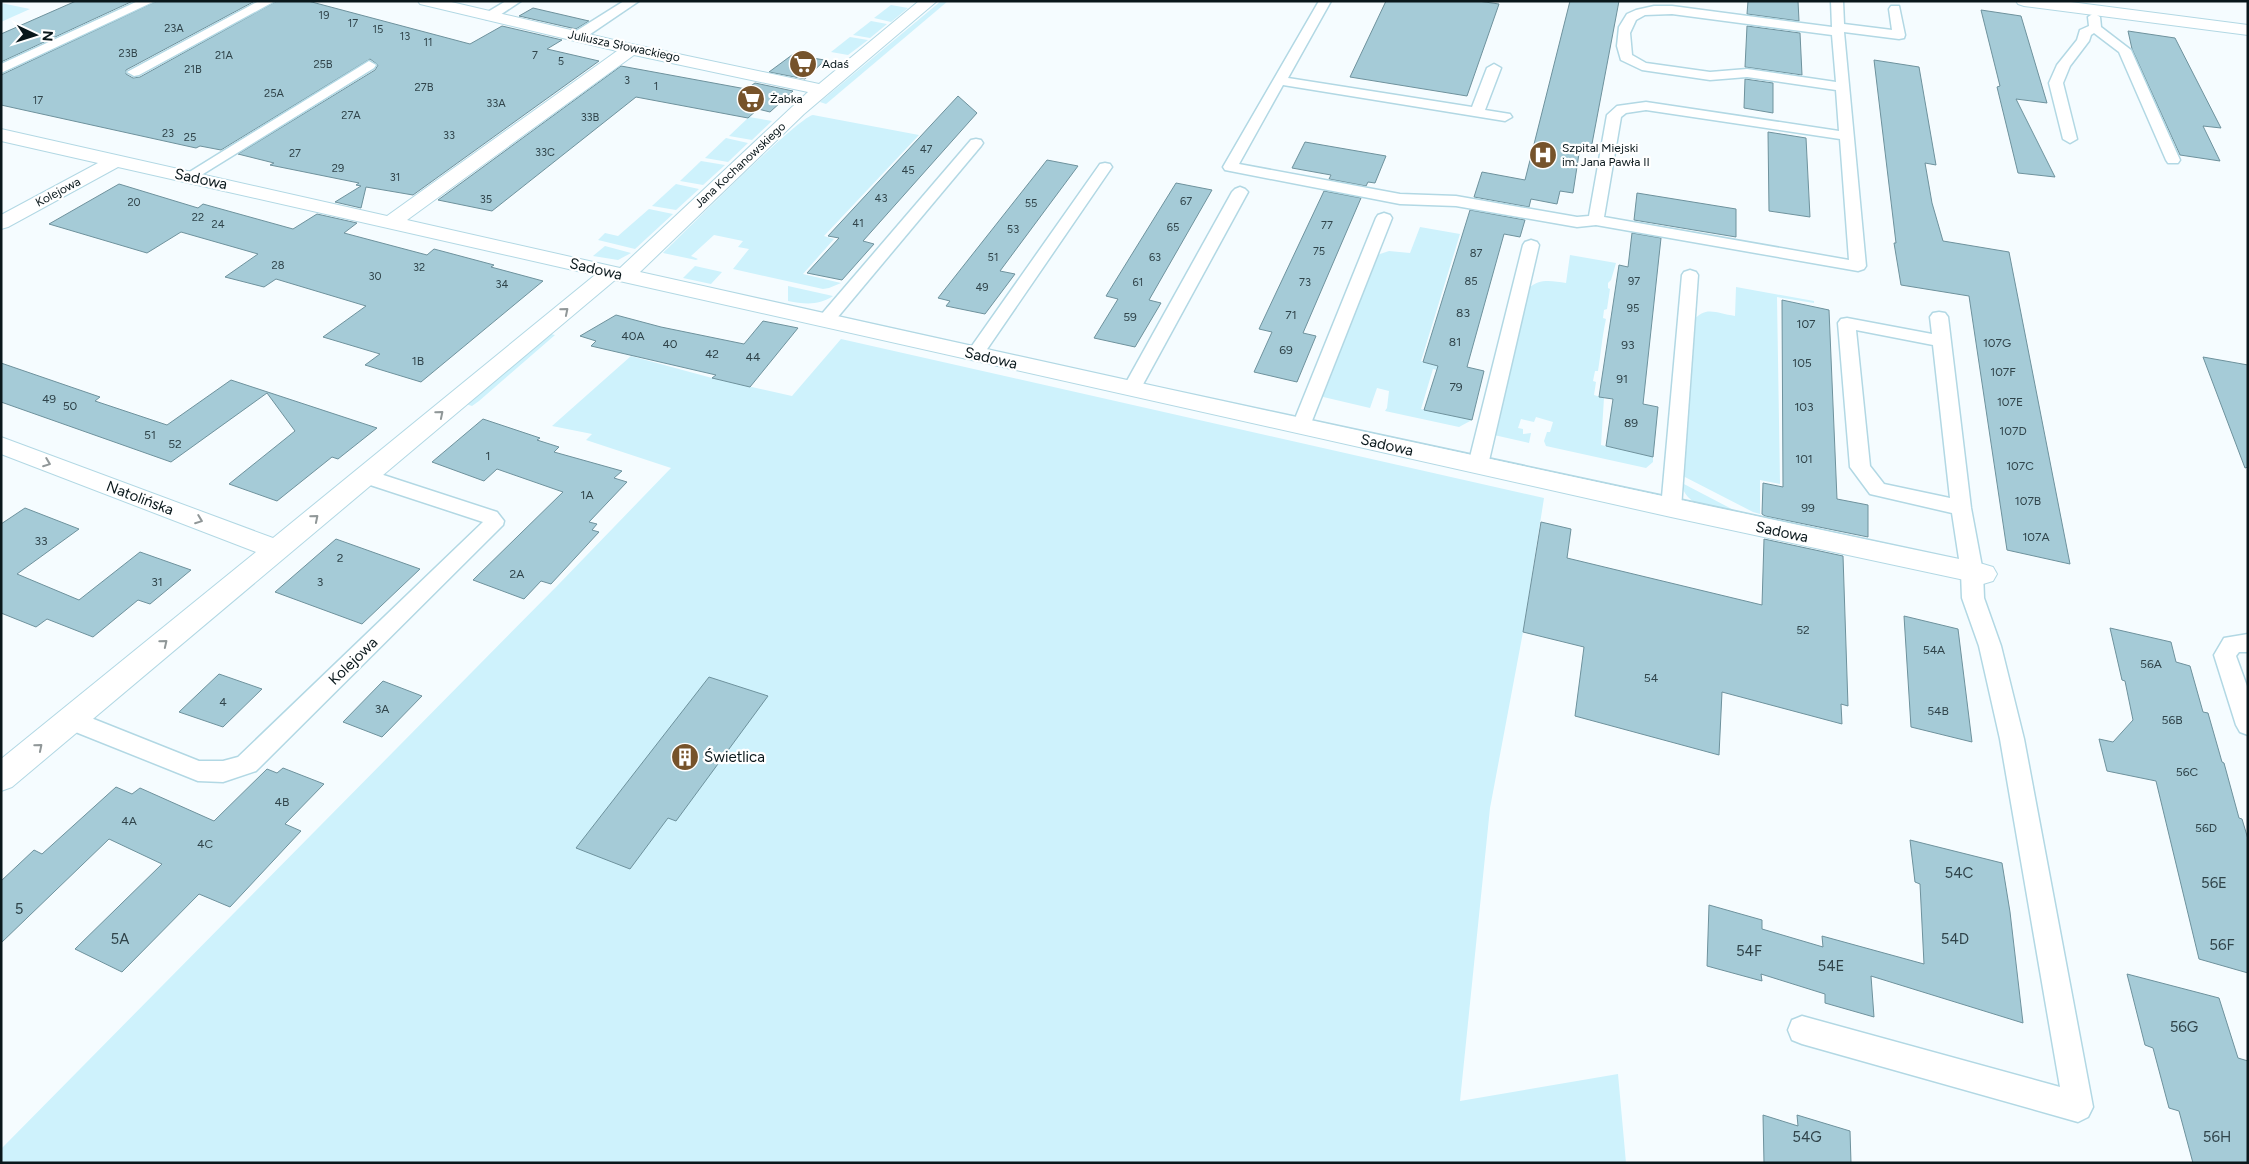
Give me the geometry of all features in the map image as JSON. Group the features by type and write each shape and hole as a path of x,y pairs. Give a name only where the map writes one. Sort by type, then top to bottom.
{"street":[{"name":"Juliusza Słowackiego","path":"426,1 631,49 822,90"},
{"name":"Jana Kochanowskiego","path":"617,274 822,90 929,1"},
{"path":"2024,1 2248,30"},
{"path":"392,222 631,49"},
{"name":"Sadowa","path":"1,135 975,354 1671,508 1977,573"},
{"name":"Kolejowa","path":"1,223 115,161"},
{"path":"1,778 366,476 617,274"},
{"name":"Natolińska","path":"1,445 278,550"}],"lane":[{"path":"1,69 149,1"},
{"path":"134,72 269,1"},
{"path":"490,16 515,1"},
{"path":"578,36 633,1"},
{"path":"1325,1 1230,167 1400,199 1456,201 1577,222 1596,220 1858,266 1846,136 1837,1"},
{"path":"1843,87 1655,59 1622,44 1626,24 1634,14 1653,10 1672,10 1899,35 1895,9"},
{"path":"2091,10 2095,28 2124,50 2173,160"},
{"path":"2070,139 2056,83 2064,65 2083,41 2085,33 2095,28"},
{"path":"190,176 369,65"},
{"path":"1477,112 1494,68"},
{"path":"1281,80 1505,117"},
{"path":"1596,220 1614,115 1622,109 1646,106 1846,136"},
{"path":"826,320 976,143"},
{"path":"975,354 1105,167"},
{"path":"1132,388 1240,192"},
{"path":"1301,426 1384,218"},
{"path":"1478,465 1532,245"},
{"path":"1671,508 1690,275"},
{"path":"1802,1030 2078,1107 2012,739 1990,646 1973,598 1977,573 1961,508 1939,317"},
{"path":"1942,341 1847,323 1860,467 1877,489 1961,508"},
{"name":"Kolejowa","path":"71,720 198,771 214,774 229,772 246,764 493,525 494,521 490,518 366,476"},
{"path":"2248,643 2232,644 2225,655 2248,725"}],"shaded area":[{"path":"941,1 948,1 826,104 820,102"},
{"path":"1,3 30,9 1,22"},
{"path":"891,5 908,8 891,22 874,18"},
{"path":"871,21 887,24 870,38 853,35"},
{"path":"850,37 868,40 848,55 831,52"},
{"path":"813,115 919,135 824,236 834,239 803,274 841,283 823,289 733,269 749,249 738,247 743,241 714,235 691,256 698,259 696,260 663,253 764,155 803,121"},
{"path":"749,117 772,121 752,140 729,136"},
{"path":"726,138 748,143 728,162 705,158"},
{"path":"701,161 725,165 703,185 680,181"},
{"path":"676,184 699,189 676,210 652,206"},
{"path":"649,209 673,214 635,249 598,240 605,233 618,236"},
{"path":"1420,227 1460,234 1421,361 1438,366 1437,370 1433,369 1421,409 1472,420 1459,427 1385,411 1389,391 1377,388 1370,408 1319,396 1377,255 1389,251 1410,253"},
{"path":"605,246 631,253 618,260 593,256"},
{"path":"1570,255 1616,263 1611,280 1608,283 1608,288 1610,289 1607,309 1604,310 1603,318 1606,319 1598,371 1595,371 1593,381 1596,382 1594,395 1604,398 1601,445 1653,457 1653,462 1646,468 1546,446 1544,441 1547,432 1550,432 1553,422 1536,417 1534,422 1521,419 1518,428 1523,429 1523,434 1531,433 1529,443 1494,435 1529,288 1542,281 1566,283"},
{"path":"695,266 722,272 711,284 683,278"},
{"path":"788,286 833,296 816,303 788,301"},
{"path":"1736,287 1814,301 1814,303 1777,297 1780,484 1760,480 1760,514 1681,475 1692,322 1702,313 1706,312 1735,316"},
{"path":"547,333 555,335 479,401 472,406 463,403"},
{"path":"841,339 1544,498 1523,632 1490,808 1460,1101 1618,1074 1626,1163 1,1163 1,1149 671,468 586,440 592,434 552,426 631,356 712,378 792,396"},
{"path":"1682,483 1749,518 1719,512 1698,504 1684,492"}],"building":[{"path":"76,1 133,1 1,62 1,34"},
{"path":"157,1 255,1 126,70 126,74 133,78 140,77 277,1 308,1 470,44 502,26 562,40 547,49 599,61 413,195 366,187 361,208 335,202 361,186 356,185 359,183 270,165 274,163 238,154 375,70 378,65 370,59 221,150 200,146 196,148 1,105 1,75"},
{"path":"1386,1 1478,1 1499,4 1467,96 1350,77"},
{"path":"1570,1 1619,1 1591,149 1580,147 1573,193 1560,191 1557,204 1531,199 1529,207 1474,197 1482,172 1525,180"},
{"path":"1748,1 1798,1 1799,21 1747,14"},
{"path":"533,8 589,21 576,29 519,16"},
{"path":"1981,10 2021,16 2047,103 2016,99 2055,177 2018,173 1997,87 2000,86"},
{"path":"1747,26 1800,33 1802,75 1745,67"},
{"path":"2128,31 2175,38 2221,128 2203,126 2220,161 2180,155 2132,49"},
{"name":"Adaś","path":"792,55 825,60 805,79 769,72"},
{"path":"1874,60 1919,67 1936,165 1925,163 1932,203 1943,241 2009,252 2070,564 2007,550 1969,296 1901,285 1894,243 1896,243"},
{"path":"621,66 746,89 755,83 793,91 770,112 758,109 748,118 636,97 492,211 438,200"},
{"path":"1745,79 1773,83 1773,113 1744,108"},
{"path":"958,96 977,113 863,241 874,244 842,280 807,273 839,238 828,236"},
{"path":"1768,132 1806,138 1810,217 1769,211"},
{"path":"1305,142 1386,156 1375,183 1368,182 1366,186 1329,179 1331,175 1292,168"},
{"path":"1047,160 1078,166 1000,271 1015,274 985,314 946,306 950,301 938,298"},
{"path":"1176,183 1212,190 1149,300 1161,303 1135,347 1094,338 1118,299 1106,296"},
{"path":"119,184 198,208 203,204 293,229 317,214 357,223 344,233 427,255 434,249 494,265 491,267 543,281 421,382 365,365 380,354 323,337 366,306 276,279 264,287 225,277 258,254 181,232 147,253 49,224"},
{"path":"1324,191 1361,198 1303,333 1316,336 1297,382 1254,372 1272,332 1259,329"},
{"path":"1637,193 1736,209 1736,237 1634,220"},
{"path":"1470,210 1525,220 1520,237 1504,234 1467,367 1484,371 1472,420 1424,410 1438,366 1423,362"},
{"path":"1632,233 1661,238 1643,404 1658,407 1653,457 1606,446 1613,399 1599,397 1619,265 1628,267"},
{"path":"1782,300 1829,310 1837,499 1868,505 1868,537 1762,514 1763,483 1783,487"},
{"path":"616,315 661,327 744,344 763,321 798,328 750,387 712,378 716,375 591,346 596,341 580,336"},
{"path":"2203,357 2248,365 2248,467 2245,468"},
{"path":"1,363 100,397 95,401 167,425 231,380 377,428 338,459 332,457 277,501 229,484 295,431 267,393 171,462 1,402"},
{"path":"483,419 540,438 537,440 559,447 554,452 622,471 614,478 627,482 589,522 597,524 592,530 599,532 551,584 541,581 524,599 473,580 563,492 497,469 484,481 432,462"},
{"path":"25,508 79,529 17,574 79,600 140,552 191,570 150,604 138,600 93,637 47,619 36,627 1,613 1,524"},
{"path":"1541,522 1571,529 1567,558 1762,605 1764,539 1843,556 1848,706 1841,704 1842,724 1722,692 1719,755 1575,716 1584,647 1523,632"},
{"path":"336,539 420,569 362,624 275,592"},
{"path":"1904,616 1958,629 1972,742 1911,727"},
{"path":"2110,628 2171,642 2176,662 2190,666 2203,712 2208,713 2239,818 2242,819 2248,839 2248,973 2199,959 2156,781 2107,771 2099,739 2113,742 2133,720 2125,681 2122,680"},
{"path":"219,674 262,689 223,727 179,712"},
{"name":"Świetlica","path":"709,677 768,696 676,821 668,818 630,869 576,848"},
{"path":"383,681 422,696 382,737 343,722"},
{"path":"283,768 324,784 285,824 301,831 230,907 199,894 122,972 75,949 162,864 109,839 1,943 1,881 34,850 42,854 116,787 132,794 140,788 214,821 267,769 277,773"},
{"path":"1910,840 2002,863 2010,912 2023,1023 1871,976 1874,1017 1825,1003 1825,994 1761,974 1762,981 1707,966 1709,905 1762,920 1762,929 1823,947 1822,936 1924,964 1920,884 1915,882"},
{"path":"2127,974 2219,998 2238,1058 2248,1061 2248,1163 2193,1163 2179,1111 2169,1108 2153,1048 2145,1045"},
{"path":"1763,1115 1798,1126 1797,1115 1850,1131 1851,1163 1764,1163"}],"place":[{"name":"Adaś","path":"803,64"},
{"name":"Żabka","path":"751,99"},
{"name":"Szpital Miejski im. Jana Pawła II","path":"1543,155"},
{"name":"Świetlica","path":"685,757"}]}
